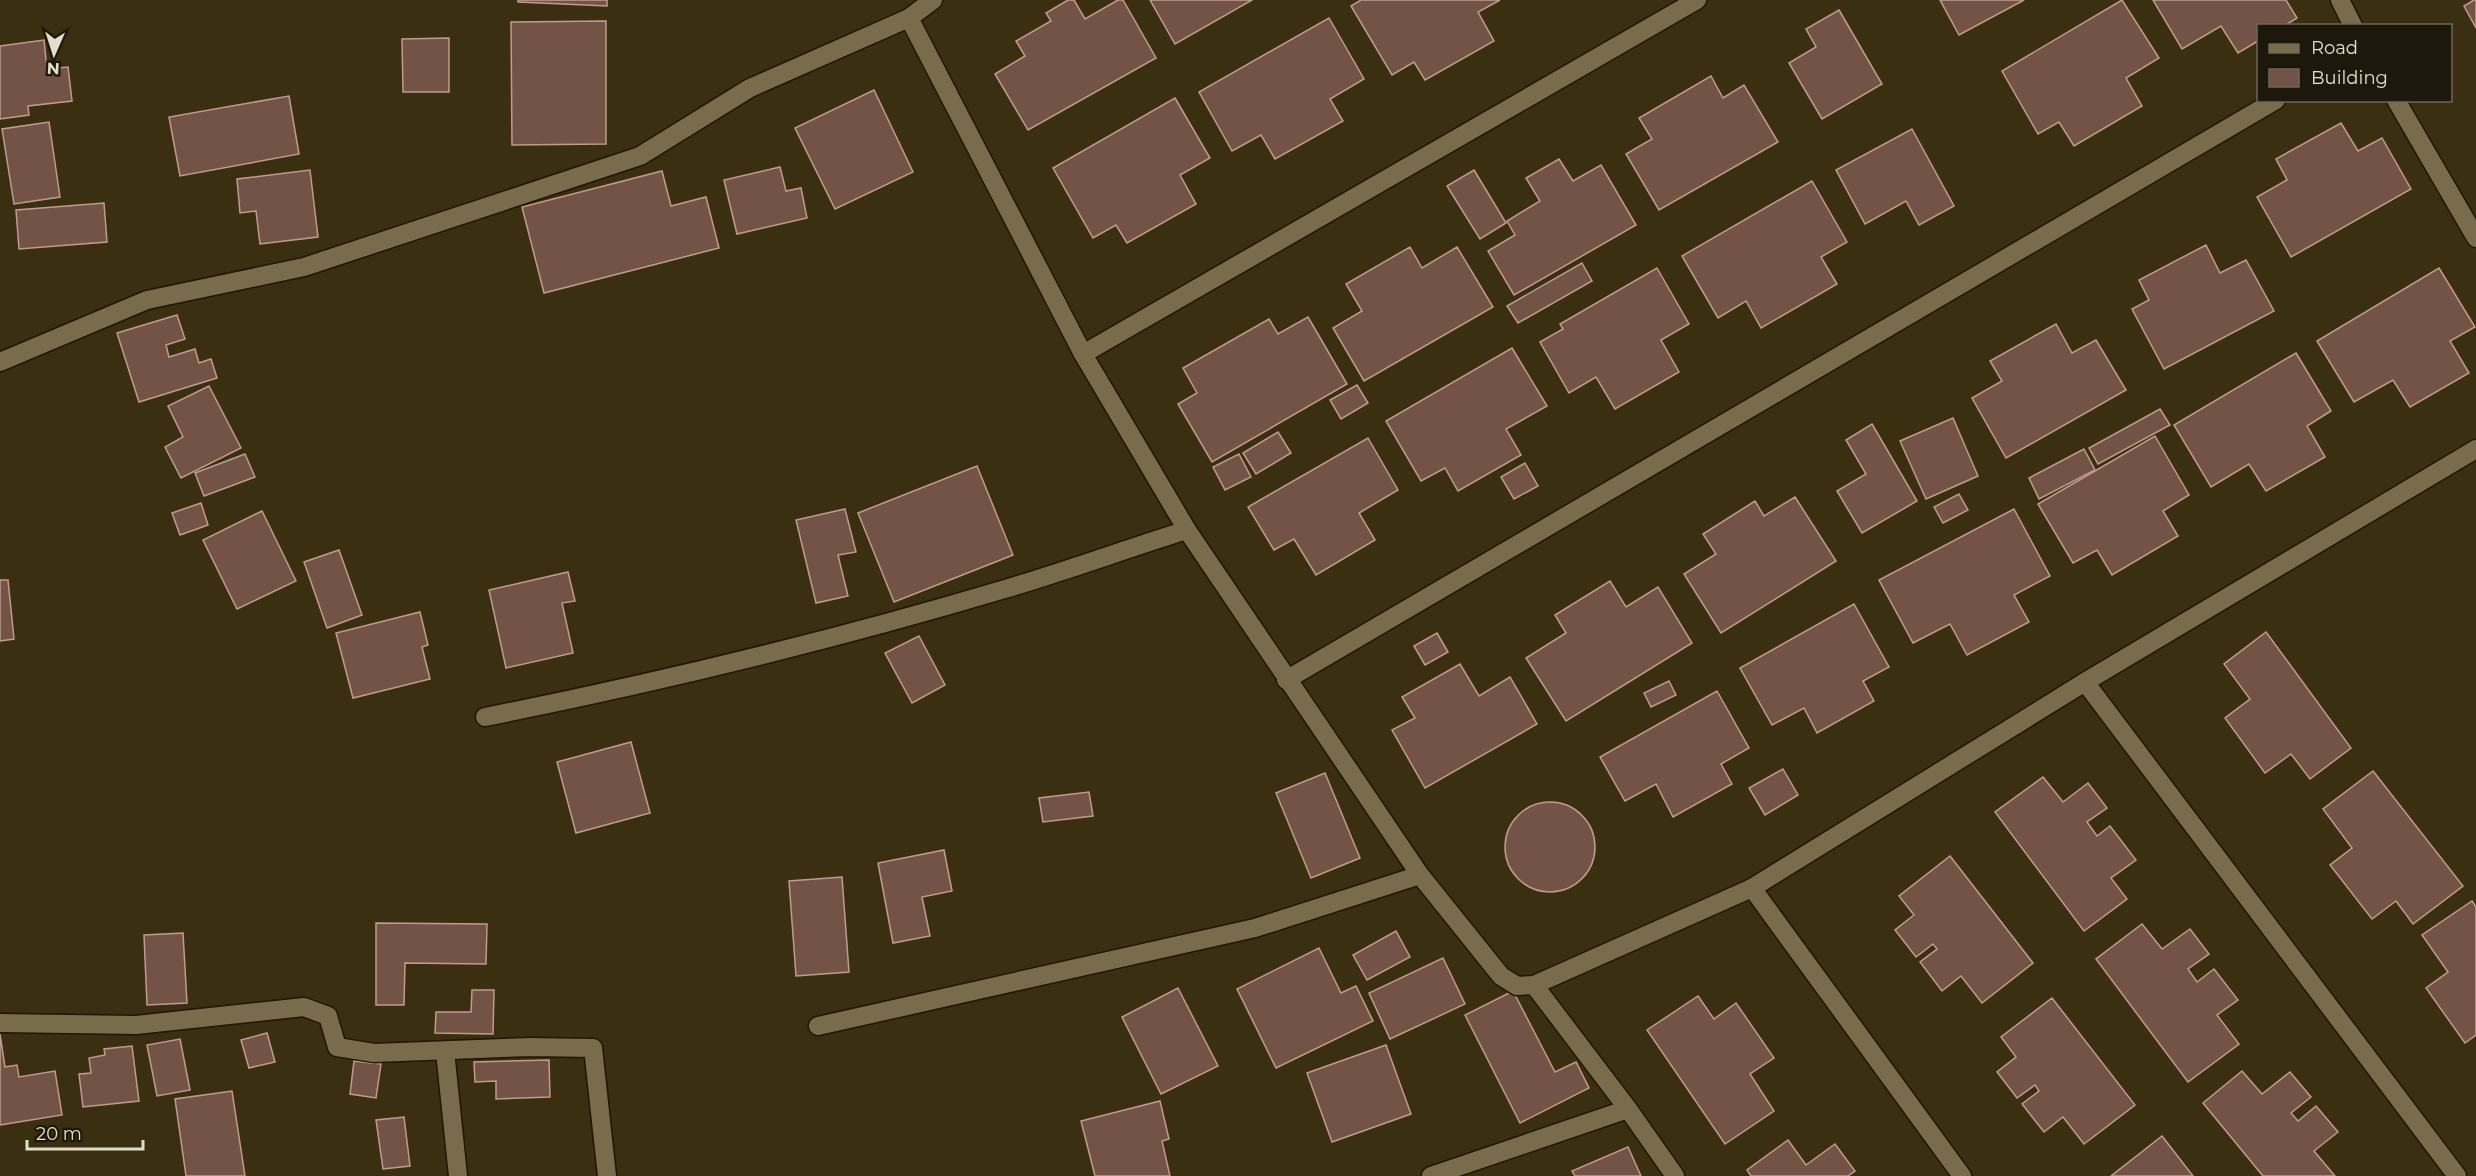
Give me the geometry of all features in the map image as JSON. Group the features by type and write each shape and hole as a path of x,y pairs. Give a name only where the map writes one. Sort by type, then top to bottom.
{"street":[{"path":"0,362 147,300 304,267 640,156 750,88 909,18 933,0"},
{"path":"1083,354 1697,0"},
{"path":"2340,0 2353,24"},
{"path":"909,18 1083,354 1187,530 1286,680 1420,875 1501,976 1517,986 1534,985 1752,888 2085,682 2476,449"},
{"path":"1286,680 2273,102"},
{"path":"2397,102 2476,238"},
{"path":"485,717 614,691 819,639 1005,589 1187,530"},
{"path":"2085,682 2457,1176"},
{"path":"818,1026 1255,928 1420,875"},
{"path":"1752,888 1962,1176"},
{"path":"1534,985 1629,1109 1675,1176"},
{"path":"0,1023 136,1025 304,1007 328,1016 337,1047 374,1053 530,1047 593,1048 607,1176"},
{"path":"445,1051 458,1176"},
{"path":"1431,1176 1629,1109"}],"building":[{"path":"518,0 607,0 607,6 518,2"},
{"path":"1068,0 1074,0 1085,19 1118,0 1123,0 1156,58 1028,130 995,74 1025,56 1016,41 1051,21 1046,13"},
{"path":"1150,0 1252,0 1175,44"},
{"path":"1361,0 1500,0 1478,12 1494,41 1425,80 1414,62 1392,75 1351,6"},
{"path":"1940,0 2024,0 1959,35"},
{"path":"2122,0 2159,58 2126,78 2142,106 2074,146 2059,122 2038,134 2002,71"},
{"path":"2153,0 2286,0 2297,18 2287,24 2257,24 2257,42 2238,53 2221,26 2182,49"},
{"path":"2476,0 2476,28 2464,6"},
{"path":"1839,10 1882,84 1822,119 1789,63 1816,47 1806,29"},
{"path":"1329,18 1364,79 1330,99 1343,121 1275,159 1261,135 1232,151 1199,92"},
{"path":"606,21 606,144 512,145 511,22"},
{"path":"449,38 449,92 403,92 402,39"},
{"path":"44,40 47,69 68,67 72,101 28,106 29,115 0,119 0,46"},
{"path":"1711,76 1723,98 1744,85 1778,142 1659,210 1626,154 1652,139 1639,118"},
{"path":"874,90 913,172 835,209 795,128"},
{"path":"289,96 299,154 180,176 169,117"},
{"path":"1175,98 1210,158 1180,175 1196,204 1127,243 1116,225 1093,238 1053,168"},
{"path":"49,122 60,197 14,204 2,129"},
{"path":"2341,123 2358,151 2382,138 2411,189 2291,257 2257,197 2287,180 2276,159"},
{"path":"1912,129 1954,206 1919,225 1906,201 1865,224 1836,170"},
{"path":"1559,159 1573,181 1601,165 1636,225 1514,295 1488,251 1515,235 1507,221 1540,201 1526,178"},
{"path":"780,167 786,191 801,188 807,218 737,234 724,180"},
{"path":"310,170 318,237 260,244 256,211 240,213 237,179"},
{"path":"1474,170 1506,223 1480,239 1447,186"},
{"path":"662,171 671,206 706,197 719,248 544,293 522,207"},
{"path":"1812,181 1847,242 1821,257 1837,284 1761,328 1746,301 1718,318 1682,256"},
{"path":"104,203 107,242 19,249 16,210"},
{"path":"2206,245 2220,273 2246,260 2274,311 2164,369 2132,309 2149,300 2139,280"},
{"path":"1410,247 1422,268 1457,247 1493,307 1364,381 1333,328 1362,311 1346,284"},
{"path":"1582,263 1592,281 1518,323 1507,306"},
{"path":"1657,268 1689,324 1661,340 1679,372 1615,409 1596,377 1569,393 1540,342 1563,329 1560,324"},
{"path":"2439,268 2475,327 2450,341 2469,373 2410,407 2393,380 2354,402 2317,341"},
{"path":"177,315 185,339 166,345 169,357 195,349 199,363 211,359 217,378 139,402 117,333"},
{"path":"1308,317 1347,384 1212,462 1178,404 1197,393 1183,368 1269,319 1278,334"},
{"path":"2056,324 2072,353 2096,340 2126,390 2006,458 1972,398 2002,381 1990,361"},
{"path":"1512,348 1547,406 1506,429 1521,455 1458,491 1445,468 1421,481 1386,421"},
{"path":"2296,353 2331,411 2307,426 2325,457 2266,491 2249,464 2211,487 2174,425"},
{"path":"1357,385 1368,403 1341,419 1330,400"},
{"path":"209,386 241,448 181,478 165,447 183,437 168,406"},
{"path":"2160,409 2170,425 2098,464 2089,448"},
{"path":"1953,418 1978,476 1926,499 1900,441"},
{"path":"1872,424 1917,501 1862,533 1837,491 1866,474 1846,440"},
{"path":"1278,432 1291,453 1256,474 1243,453"},
{"path":"2155,436 2189,495 2163,511 2178,536 2112,575 2097,550 2073,563 2038,504"},
{"path":"1368,438 1398,490 1359,513 1375,540 1316,575 1294,539 1274,550 1248,507"},
{"path":"2084,449 2095,470 2039,499 2029,478"},
{"path":"245,454 255,477 204,496 195,473"},
{"path":"1239,454 1251,477 1225,490 1213,467"},
{"path":"1525,463 1538,486 1514,499 1501,477"},
{"path":"977,466 1013,555 894,602 858,513"},
{"path":"1959,494 1968,510 1943,523 1934,507"},
{"path":"1795,497 1836,561 1721,633 1684,574 1716,554 1703,534 1755,501 1764,516"},
{"path":"201,503 208,525 180,535 172,513"},
{"path":"845,509 856,552 838,555 848,596 816,603 796,520"},
{"path":"2014,509 2050,576 2014,595 2029,622 1967,655 1950,624 1913,643 1879,580"},
{"path":"262,511 296,581 237,609 203,540"},
{"path":"339,550 362,615 327,628 304,562"},
{"path":"568,572 575,601 562,603 573,653 506,668 489,590"},
{"path":"0,580 8,580 14,639 0,641"},
{"path":"1610,581 1626,607 1658,587 1692,643 1566,721 1526,658 1566,633 1555,615"},
{"path":"1854,604 1889,667 1863,681 1874,701 1817,733 1804,708 1772,725 1740,668"},
{"path":"420,612 428,645 422,647 430,679 353,698 336,633"},
{"path":"2266,632 2351,748 2310,779 2291,754 2265,773 2225,718 2250,699 2224,664"},
{"path":"1437,633 1448,652 1425,665 1414,646"},
{"path":"919,636 945,685 912,703 885,653"},
{"path":"1460,664 1479,696 1510,677 1537,724 1425,788 1392,730 1415,718 1402,697"},
{"path":"1669,681 1676,695 1651,707 1644,693"},
{"path":"1717,691 1749,748 1721,764 1732,784 1673,817 1656,784 1625,801 1600,757"},
{"path":"631,742 650,813 576,833 557,762"},
{"path":"1783,769 1798,795 1765,815 1749,788"},
{"path":"2373,771 2463,886 2413,924 2396,901 2372,919 2330,865 2352,848 2323,809"},
{"path":"1325,773 1360,858 1311,878 1276,793"},
{"path":"2043,777 2063,802 2088,783 2107,808 2087,822 2097,836 2110,826 2136,860 2111,878 2127,899 2084,931 1995,812"},
{"path":"1089,792 1093,816 1043,822 1039,798"},
{"path":"1550,802 1567,805 1582,815 1592,830 1595,847 1592,864 1582,879 1567,889 1550,892 1533,889 1518,879 1508,864 1505,847 1508,830 1518,815 1533,805"},
{"path":"944,850 952,891 922,897 930,936 893,943 878,863"},
{"path":"1950,856 2033,963 1982,1003 1961,976 1942,991 1920,962 1937,949 1933,944 1916,957 1895,930 1914,915 1899,896"},
{"path":"842,877 849,972 796,976 789,881"},
{"path":"2472,901 2476,907 2476,1035 2465,1043 2426,988 2448,972 2422,935"},
{"path":"376,923 487,924 486,964 405,963 404,1005 376,1005"},
{"path":"2142,924 2162,949 2190,929 2209,954 2188,969 2197,982 2214,969 2238,1000 2217,1015 2239,1044 2188,1082 2096,959"},
{"path":"1396,931 1410,957 1367,980 1353,955"},
{"path":"183,933 187,1003 147,1005 144,935"},
{"path":"1319,948 1341,993 1356,986 1373,1021 1276,1068 1237,989"},
{"path":"1443,958 1465,1004 1390,1039 1369,993"},
{"path":"1178,988 1218,1066 1161,1094 1122,1017"},
{"path":"472,990 494,990 493,1034 435,1033 436,1012 471,1012"},
{"path":"1513,991 1555,1072 1576,1062 1589,1088 1520,1123 1465,1015"},
{"path":"1698,996 1714,1019 1736,1003 1774,1058 1750,1074 1774,1111 1725,1144 1647,1030"},
{"path":"2052,998 2135,1105 2084,1144 2063,1117 2044,1132 2022,1104 2039,1091 2035,1085 2017,1098 1997,1072 2016,1057 2001,1037"},
{"path":"267,1033 275,1062 249,1068 241,1040"},
{"path":"0,1034 5,1067 17,1065 19,1077 55,1071 62,1115 0,1125"},
{"path":"180,1039 190,1090 157,1096 147,1045"},
{"path":"1386,1045 1411,1114 1332,1142 1307,1073"},
{"path":"132,1046 139,1101 83,1107 79,1074 91,1073 89,1058 105,1055 104,1049"},
{"path":"549,1060 550,1097 496,1099 496,1081 475,1082 474,1062"},
{"path":"354,1061 381,1064 376,1098 350,1094"},
{"path":"2242,1071 2262,1094 2290,1072 2311,1097 2291,1113 2298,1121 2316,1106 2338,1132 2314,1151 2335,1176 2263,1176 2203,1103"},
{"path":"232,1091 245,1176 186,1176 175,1099"},
{"path":"1160,1101 1169,1139 1162,1141 1170,1176 1095,1176 1081,1121"},
{"path":"404,1117 410,1166 383,1169 376,1120"},
{"path":"2162,1136 2193,1176 2111,1176"},
{"path":"1788,1140 1806,1165 1835,1144 1855,1171 1848,1176 1751,1176 1747,1170"},
{"path":"1628,1147 1641,1176 1575,1176 1572,1171"}]}
